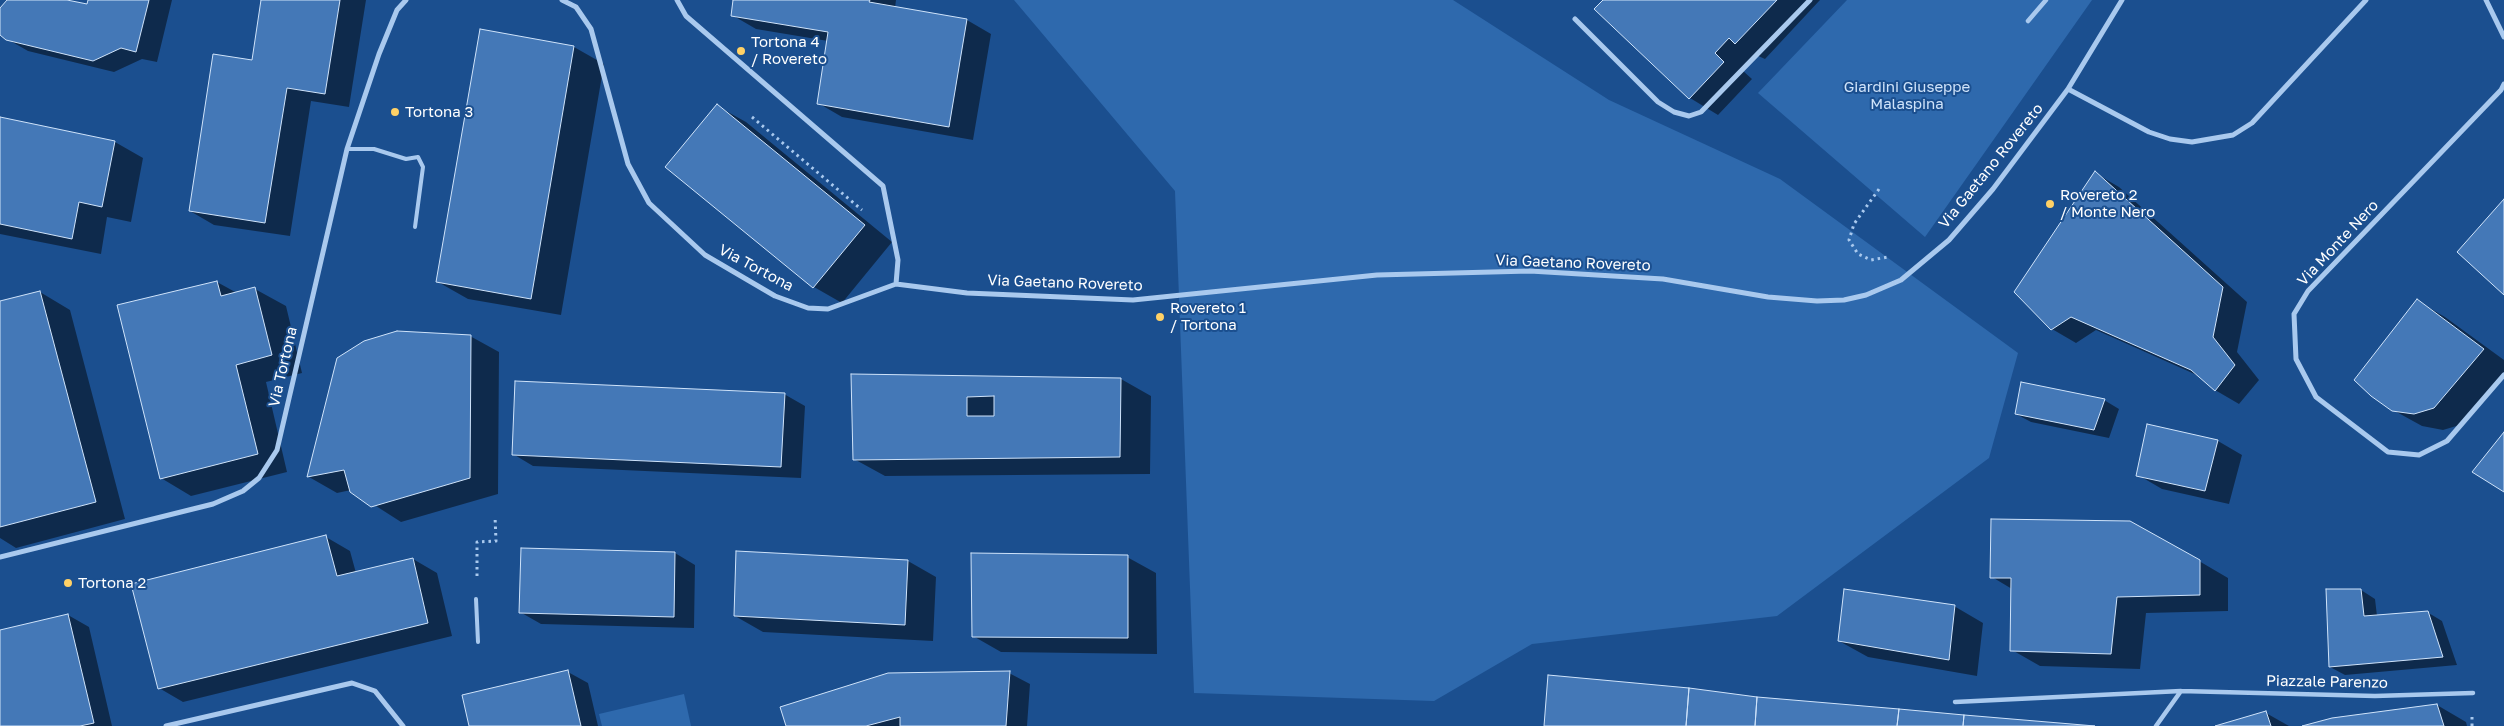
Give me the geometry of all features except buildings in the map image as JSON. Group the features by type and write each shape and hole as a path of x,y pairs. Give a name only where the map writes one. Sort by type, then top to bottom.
{"street":[{"name":"Via Tortona","path":"0,556 213,504 243,492 259,478 277,450 347,149 379,54 398,10 406,0"},
{"name":"Via Tortona","path":"562,0 576,6 591,29 628,164 649,203 705,255 775,296 808,308 828,309 896,284"},
{"path":"677,0 686,16 883,186 898,260 896,284"},
{"path":"1575,19 1658,102 1674,112 1689,116 1701,112 1810,0"},
{"path":"2028,21 2046,0"},
{"path":"2122,0 2068,89 2149,132 2170,139 2192,142 2233,135 2252,123 2366,0"},
{"path":"2486,0 2504,37"},
{"name":"Via Monte Nero","path":"2504,84 2501,90 2308,291 2294,314 2296,359 2316,397 2388,452 2419,455 2447,441 2504,376"},
{"name":"Via Gaetano Rovereto","path":"896,284 967,293 1133,300 1377,276 1530,271 1663,279 1768,297 1817,301 1844,300 1866,296 1901,280 1949,240 1993,189 2068,89"},
{"path":"166,726 352,683 375,691 403,726"},
{"path":"2156,726 2181,691"},
{"name":"Piazzale Parenzo","path":"1955,702 2181,691 2375,696 2473,693"}],"lane":[{"path":"347,149 374,149 406,159 418,157 423,167 416,227"},
{"path":"476,599 478,642"}],"path":[{"path":"752,117 869,215"},
{"path":"1879,189 1854,224 1849,240 1858,254 1871,260 1889,256"},
{"path":"476,599 477,542 496,541 496,516"}],"green space":[{"path":"1014,0 1453,0 1609,100 1780,179 2018,353 1989,458 1777,616 1532,644 1434,701 1194,693 1175,191"},
{"name":"Giardini Giuseppe Malaspina","path":"1847,0 2092,0 1925,237 1758,93"},
{"path":"684,694 691,726 602,726 599,714"}],"place":[{"name":"Tortona 4 / Rovereto","path":"741,51"},
{"name":"Tortona 3","path":"395,112"},
{"name":"Rovereto 2 / Monte Nero","path":"2050,204"},
{"name":"Rovereto 1 / Tortona","path":"1160,317"},
{"name":"Tortona 2","path":"68,583"}]}
